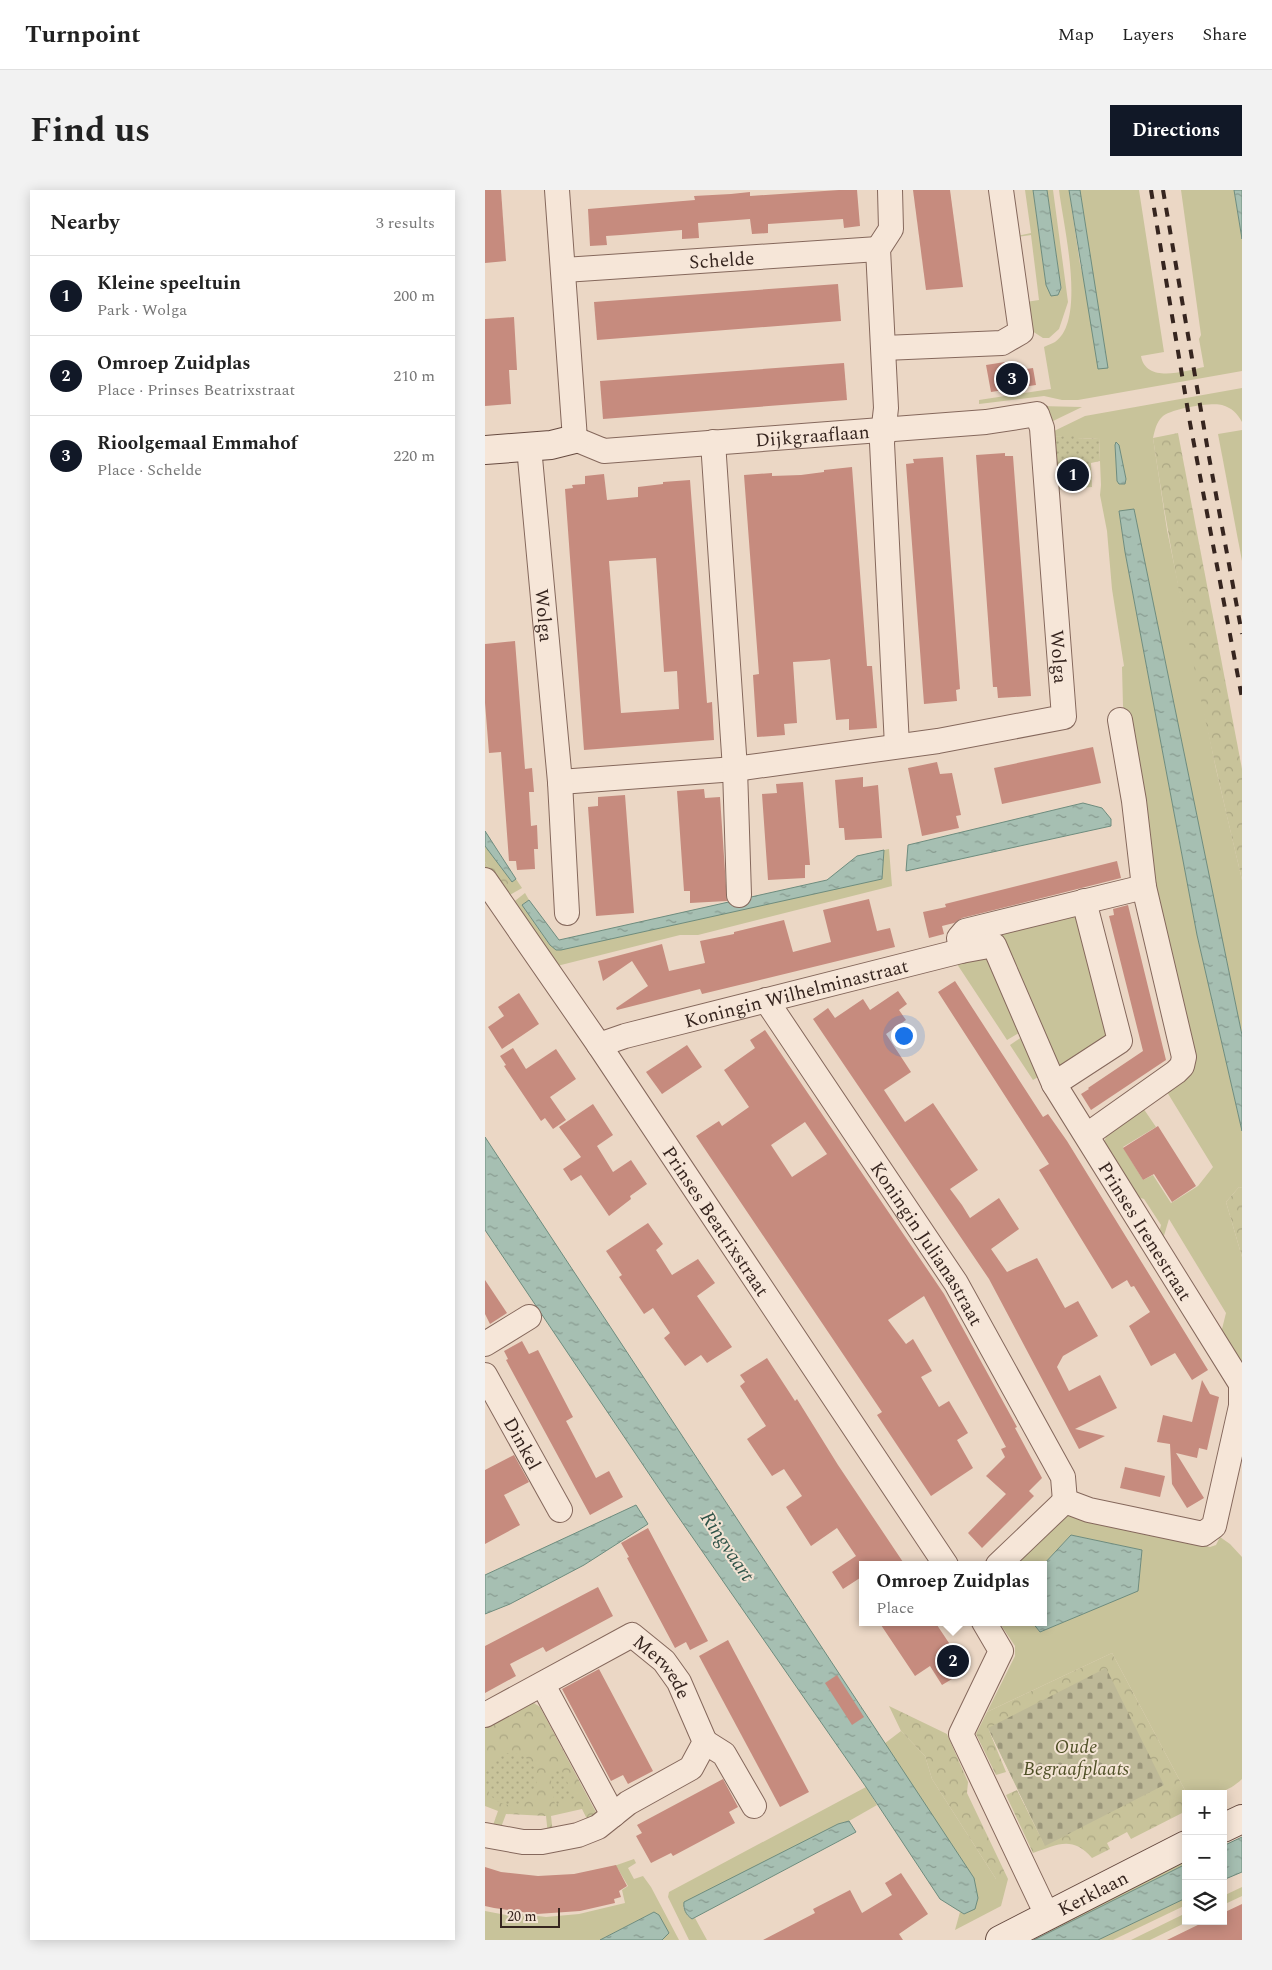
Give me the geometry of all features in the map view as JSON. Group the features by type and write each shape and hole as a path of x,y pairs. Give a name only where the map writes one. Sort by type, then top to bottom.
{"street":[{"path":"485,450 551,445 575,439 557,190"},
{"path":"890,190 891,229 878,249 886,408 882,443 897,746"},
{"path":"884,348 1002,343 1021,332 1001,190"},
{"name":"Schelde","path":"564,270 878,249"},
{"name":"Dijkgraaflaan","path":"575,439 604,450 986,422 1037,414 1042,428"},
{"name":"Wolga","path":"560,782 735,768 938,741 1063,717 1042,428"},
{"path":"713,442 735,768 739,896"},
{"name":"Wolga","path":"529,447 560,782 567,913"},
{"path":"1087,1136 1176,1072 1182,1066 1184,1057 1143,887 1134,801 1120,720"},
{"name":"Prinses Beatrixstraat","path":"485,880 599,1045 943,1561"},
{"path":"961,951 959,938 965,931 1143,887"},
{"path":"1054,1084 1120,1041 1084,901"},
{"name":"Koningin Wilhelminastraat","path":"599,1045 625,1036 766,1000 961,951 994,945"},
{"name":"Prinses Irenestraat","path":"994,945 1054,1084 1241,1384 1241,1406 1215,1526 1203,1534 1089,1510 1065,1501"},
{"name":"Koningin Julianastraat","path":"766,1000 956,1283 1063,1477 1065,1501"},
{"path":"485,1344 529,1317"},
{"name":"Dinkel","path":"485,1375 561,1510"},
{"path":"1002,1561 1065,1501"},
{"path":"986,1626 1001,1651 961,1734 1047,1915"},
{"name":"Merwede","path":"485,1715 632,1635 664,1662 679,1682 705,1742 723,1754 754,1806"},
{"path":"543,1684 613,1815"},
{"path":"485,1835 523,1842 561,1839 598,1827 628,1803 691,1768 705,1742"},
{"path":"1227,1826 1242,1819"},
{"name":"Kerklaan","path":"1000,1940 1182,1847"}],"green space":[{"path":"1025,190 1033,190 1046,285 1058,295 1061,288 1047,190 1053,190 1068,302 1059,329 1049,338 1043,338 1029,329 1026,302 1039,300 1031,235 1017,237 1031,233"},
{"path":"1059,190 1069,190 1080,264 1107,368 1080,190 1139,190 1164,352 1141,356 1144,365 1150,370 1158,373 1177,373 1204,367 1181,190 1234,190 1242,239 1242,371 1078,400 1062,400 1044,396 979,404 979,400 1051,389 1044,347 1055,342 1065,331 1070,314 1071,293 1071,270"},
{"path":"1242,388 1242,422 1234,411 1222,405 1209,404 1191,407 1173,411 1162,417 1157,424 1153,438 1167,530 1216,769 1242,880 1242,1035 1134,510 1119,511 1125,552 1197,935 1242,1131 1242,1188 1239,1187 1226,1202 1242,1257 1242,1366 1221,1333 1226,1313 1169,1219 1163,1239 1159,1233 1161,1225 1144,1199 1134,1196 1104,1142 1108,1132 1143,1108 1156,1127 1123,1147 1143,1180 1153,1175 1171,1203 1198,1186 1213,1167 1167,1092 1189,1076 1195,1060 1147,864 1126,714 1123,706 1122,667 1124,666 1112,589 1107,531 1100,495 1099,438 1077,439 1077,436 1052,437 1052,432 1085,416","holes":["1118,443 1126,479 1117,481 1115,445"]},
{"path":"1039,406 1082,407 1051,422"},
{"path":"1242,430 1242,561 1218,434"},
{"path":"1178,433 1242,769 1242,880 1193,660 1171,549 1153,438"},
{"path":"1077,435 1078,439 1099,438 1100,461 1091,463 1092,487 1055,490 1052,437"},
{"path":"485,846 512,882 502,888 485,862"},
{"path":"889,849 892,886 698,935 680,935 557,966 511,904 525,893 529,900 522,905 550,945 882,879 884,850"},
{"path":"485,862 502,887 516,879 522,888 506,897 485,867"},
{"path":"1083,906 1116,1040 1060,1078 1000,939 967,935"},
{"path":"991,956 993,959 990,966 1002,995 1010,998 1024,1030 1007,1040 957,964"},
{"path":"1026,1034 1023,1042 1034,1068 1043,1074 1033,1080 1010,1045"},
{"path":"1239,1187 1242,1188 1242,1257 1226,1202"},
{"path":"1064,1513 1210,1547 1216,1545 1220,1537 1230,1544 1242,1557 1242,1779 1226,1790 1185,1790 1112,1653 987,1712 1015,1656 1015,1646 1002,1626 1035,1626 1040,1632 1138,1590 1142,1550 1071,1535 1047,1561 1016,1561"},
{"name":"Oude Begraafplaats","path":"1112,1653 1185,1790 1182,1790 1182,1813 1131,1839 1127,1832 1107,1843 1110,1849 1092,1858 1078,1846 1071,1844 1057,1845 1033,1853 1006,1795 1017,1790 1045,1846 988,1728 1006,1772 996,1775 976,1734 987,1712"},
{"name":"Oude Begraafplaats","path":"1106,1668 1164,1785 1045,1846 988,1728"},
{"path":"524,1703 534,1703 540,1707 599,1818 589,1823 582,1809 551,1816 553,1834 548,1835 546,1816 506,1814 500,1830 492,1828 498,1811 485,1806 485,1724"},
{"path":"889,1706 947,1734 968,1782 967,1793 1008,1879 996,1879 932,1779 925,1756 901,1731"},
{"path":"901,1731 925,1756 932,1779 996,1879 1008,1879 1001,1906 955,1930 960,1912 964,1914 974,1878 884,1744"},
{"path":"511,1753 525,1757 533,1765 537,1779 533,1793 525,1801 511,1805 497,1801 489,1793 485,1779 489,1765 497,1757"},
{"path":"561,1769 575,1798 555,1805 550,1774"},
{"path":"866,1787 877,1805 683,1907 688,1916 692,1919 695,1918 707,1940 689,1940 668,1897 669,1892"},
{"path":"634,1859 636,1863 628,1868 634,1879 643,1876 651,1887 679,1940 662,1940 669,1933 659,1916 654,1912 600,1940 485,1940 485,1911 506,1915 507,1912 546,1917 579,1914 625,1903 622,1890 628,1886 618,1869 615,1870 614,1866"},
{"path":"1182,1860 1182,1866 1051,1931 1049,1926"},
{"path":"1242,1887 1242,1896 1227,1903 1227,1894"},
{"path":"1182,1900 1182,1907 1113,1940 1098,1940"},
{"path":"1182,1915 1182,1924 1150,1940 1131,1940"}],"water":[{"path":"1033,190 1047,190 1061,288 1058,295 1051,296 1046,285"},
{"path":"1069,190 1080,190 1108,368 1098,369"},
{"path":"1234,190 1242,190 1242,239"},
{"path":"1116,442 1119,445 1126,479 1125,484 1119,484 1117,481"},
{"path":"1134,509 1242,1035 1242,1131 1197,935 1125,552 1119,511"},
{"path":"1083,803 1102,808 1111,819 1111,826 906,871 908,845"},
{"path":"485,831 516,879 512,882 485,846"},
{"path":"884,850 882,879 561,950 556,950 550,945 522,905 529,900 559,940 827,880 857,856"},
{"name":"Ringvaart","path":"485,1137 974,1878 978,1898 975,1909 964,1914 940,1899 866,1787 668,1502 485,1230"},
{"path":"636,1505 648,1524 584,1565 510,1604 485,1614 485,1575"},
{"path":"1071,1535 1142,1550 1138,1591 1040,1632 1035,1626 1047,1626 1047,1561"},
{"path":"849,1821 856,1832 692,1919 685,1912 684,1902 838,1824"},
{"path":"1242,1837 1242,1872 1227,1878 1227,1844"},
{"path":"1182,1866 1182,1900 1098,1940 1034,1940"},
{"path":"654,1912 659,1915 669,1933 662,1940 600,1940"}],"building":[{"path":"485,190 501,190 506,261 485,263"},
{"path":"857,190 860,226 844,228 843,219 768,224 768,233 752,234 750,219 698,223 699,238 682,239 682,230 606,236 607,245 590,246 588,209 695,200 694,196 750,192 750,196"},
{"path":"913,190 950,190 963,287 926,290"},
{"path":"838,284 841,321 597,340 594,302"},
{"path":"514,317 517,370 509,370 511,404 485,406 485,319"},
{"path":"1005,362 1007,372 1033,368 1036,385 991,392 986,365"},
{"path":"844,363 847,400 603,419 600,381"},
{"path":"1005,453 1005,456 1013,456 1031,696 998,698 997,687 993,687 976,455"},
{"path":"943,457 960,689 956,690 957,701 924,704 906,464 914,463 913,459"},
{"path":"852,467 867,666 872,666 877,728 849,730 849,719 836,720 830,659 793,662 797,723 784,724 785,735 757,737 753,675 759,674 744,475 772,473 772,476 801,475"},
{"path":"604,474 607,500 638,497 638,487 663,484 663,482 690,480 707,703 712,702 714,740 584,750 565,489 573,488 572,485 585,484 585,476","holes":["656,558 664,672 677,671 679,709 621,713 609,561"]},
{"path":"515,641 525,769 532,768 534,792 529,792 531,826 537,825 538,849 534,849 535,869 517,870 516,861 509,861 501,752 489,753 485,703 485,644"},
{"path":"1093,747 1101,783 1002,804 994,768"},
{"path":"937,762 940,774 952,773 961,815 956,816 959,828 922,836 908,768"},
{"path":"863,777 863,787 878,785 882,838 845,840 844,828 839,828 835,780"},
{"path":"803,782 810,865 805,865 805,878 768,880 762,794 777,793 776,784"},
{"path":"704,789 705,798 720,797 727,901 690,903 690,891 684,891 677,791"},
{"path":"625,795 634,913 596,916 588,807 598,806 598,797"},
{"path":"1117,861 1121,878 962,918 954,923 942,926 944,934 929,938 923,912 946,907 945,904"},
{"path":"869,899 877,931 890,928 895,947 702,994 700,989 617,1010 616,1008 648,986 632,961 603,981 598,961 662,944 669,971 705,963 700,941 784,920 793,952 831,942 823,910"},
{"path":"1128,905 1166,1060 1091,1110 1081,1094 1143,1051 1109,916 1114,915 1113,909"},
{"path":"955,981 1043,1117 1048,1114 1067,1141 1208,1370 1192,1380 1175,1353 1151,1366 1129,1326 1150,1312 1134,1286 1131,1287 1127,1280 1112,1289 1039,1170 1049,1164 938,992"},
{"path":"898,991 907,1004 899,1010 906,1020 886,1034 911,1072 884,1090 905,1122 933,1103 978,1170 950,1189 970,1218 999,1198 1019,1229 991,1249 1007,1272 1037,1258 1065,1308 1078,1301 1098,1336 1063,1356 1057,1367 1069,1391 1100,1375 1117,1408 1075,1429 1105,1436 1079,1449 989,1279 813,1019 828,1008 835,1018 863,999 870,1010"},
{"path":"519,993 539,1024 502,1049 488,1027 504,1016 498,1007"},
{"path":"765,1030 944,1294 1017,1427 1015,1428 1042,1478 1029,1491 1034,1496 982,1548 968,1533 1006,1494 986,1476 1005,1457 1001,1449 1006,1447 924,1296 888,1320 906,1344 913,1339 932,1371 921,1377 939,1407 949,1401 968,1433 957,1440 973,1468 931,1496 877,1415 882,1412 696,1136 719,1121 722,1126 749,1107 724,1070 755,1048 750,1040","holes":["805,1122 827,1154 792,1177 771,1145"]},
{"path":"687,1045 702,1067 662,1094 646,1072"},
{"path":"513,1048 526,1069 556,1049 576,1079 550,1097 566,1120 553,1129 545,1118 541,1121 504,1066 506,1065 500,1056"},
{"path":"593,1104 613,1135 597,1146 613,1172 631,1160 647,1184 630,1196 631,1199 609,1216 581,1175 571,1181 563,1169 581,1157 559,1127"},
{"path":"1158,1126 1196,1186 1172,1202 1154,1174 1143,1180 1123,1148"},
{"path":"648,1223 663,1244 656,1250 672,1275 698,1259 715,1283 697,1296 732,1347 707,1363 701,1355 685,1366 664,1338 670,1333 653,1308 644,1314 619,1277 622,1275 606,1251"},
{"path":"485,1280 507,1313 490,1324 485,1314"},
{"path":"522,1341 529,1354 538,1350 573,1417 566,1421 596,1478 609,1471 623,1497 590,1515 506,1360 508,1359 504,1351"},
{"path":"767,1358 795,1401 797,1399 838,1465 902,1561 859,1561 859,1579 843,1589 832,1572 856,1556 837,1528 811,1546 786,1507 802,1496 784,1469 772,1476 747,1439 766,1426 740,1386 745,1382 740,1375"},
{"path":"1202,1380 1210,1394 1219,1397 1207,1450 1199,1448 1197,1458 1176,1453 1204,1498 1187,1508 1172,1484 1170,1444 1157,1442 1163,1415 1192,1422"},
{"path":"514,1455 529,1482 504,1495 520,1525 485,1544 485,1470"},
{"path":"1125,1467 1165,1476 1160,1497 1120,1488"},
{"path":"648,1528 708,1641 690,1650 686,1642 675,1648 627,1558 629,1557 621,1543"},
{"path":"598,1587 613,1616 546,1652 543,1647 510,1664 516,1676 485,1693 485,1646"},
{"path":"882,1626 938,1626 967,1670 942,1685 930,1666 915,1676"},
{"path":"728,1640 809,1792 780,1807 699,1656"},
{"path":"599,1669 653,1771 628,1784 623,1775 611,1781 562,1689"},
{"path":"837,1675 864,1717 852,1725 825,1683"},
{"path":"723,1779 738,1807 729,1812 735,1823 673,1856 671,1853 651,1863 636,1836 642,1833 637,1825"},
{"path":"616,1865 627,1886 619,1891 621,1897 614,1899 615,1903 580,1911 537,1914 485,1906 485,1867 501,1872 538,1876 574,1874"},
{"path":"901,1873 928,1914 899,1934 903,1940 763,1940 815,1913 813,1909 850,1890 862,1913 892,1895 885,1883"},
{"path":"1242,1904 1242,1940 1167,1940 1198,1925 1227,1925 1227,1911"}],"railway":[{"path":"1151,190 1190,423 1242,698"},
{"path":"1163,190 1242,634"}],"place":[{"name":"Rioolgemaal Emmahof","path":"1012,379"},
{"name":"Kleine speeltuin","path":"1073,475"},
{"name":"Omroep Zuidplas","path":"953,1661"}]}
